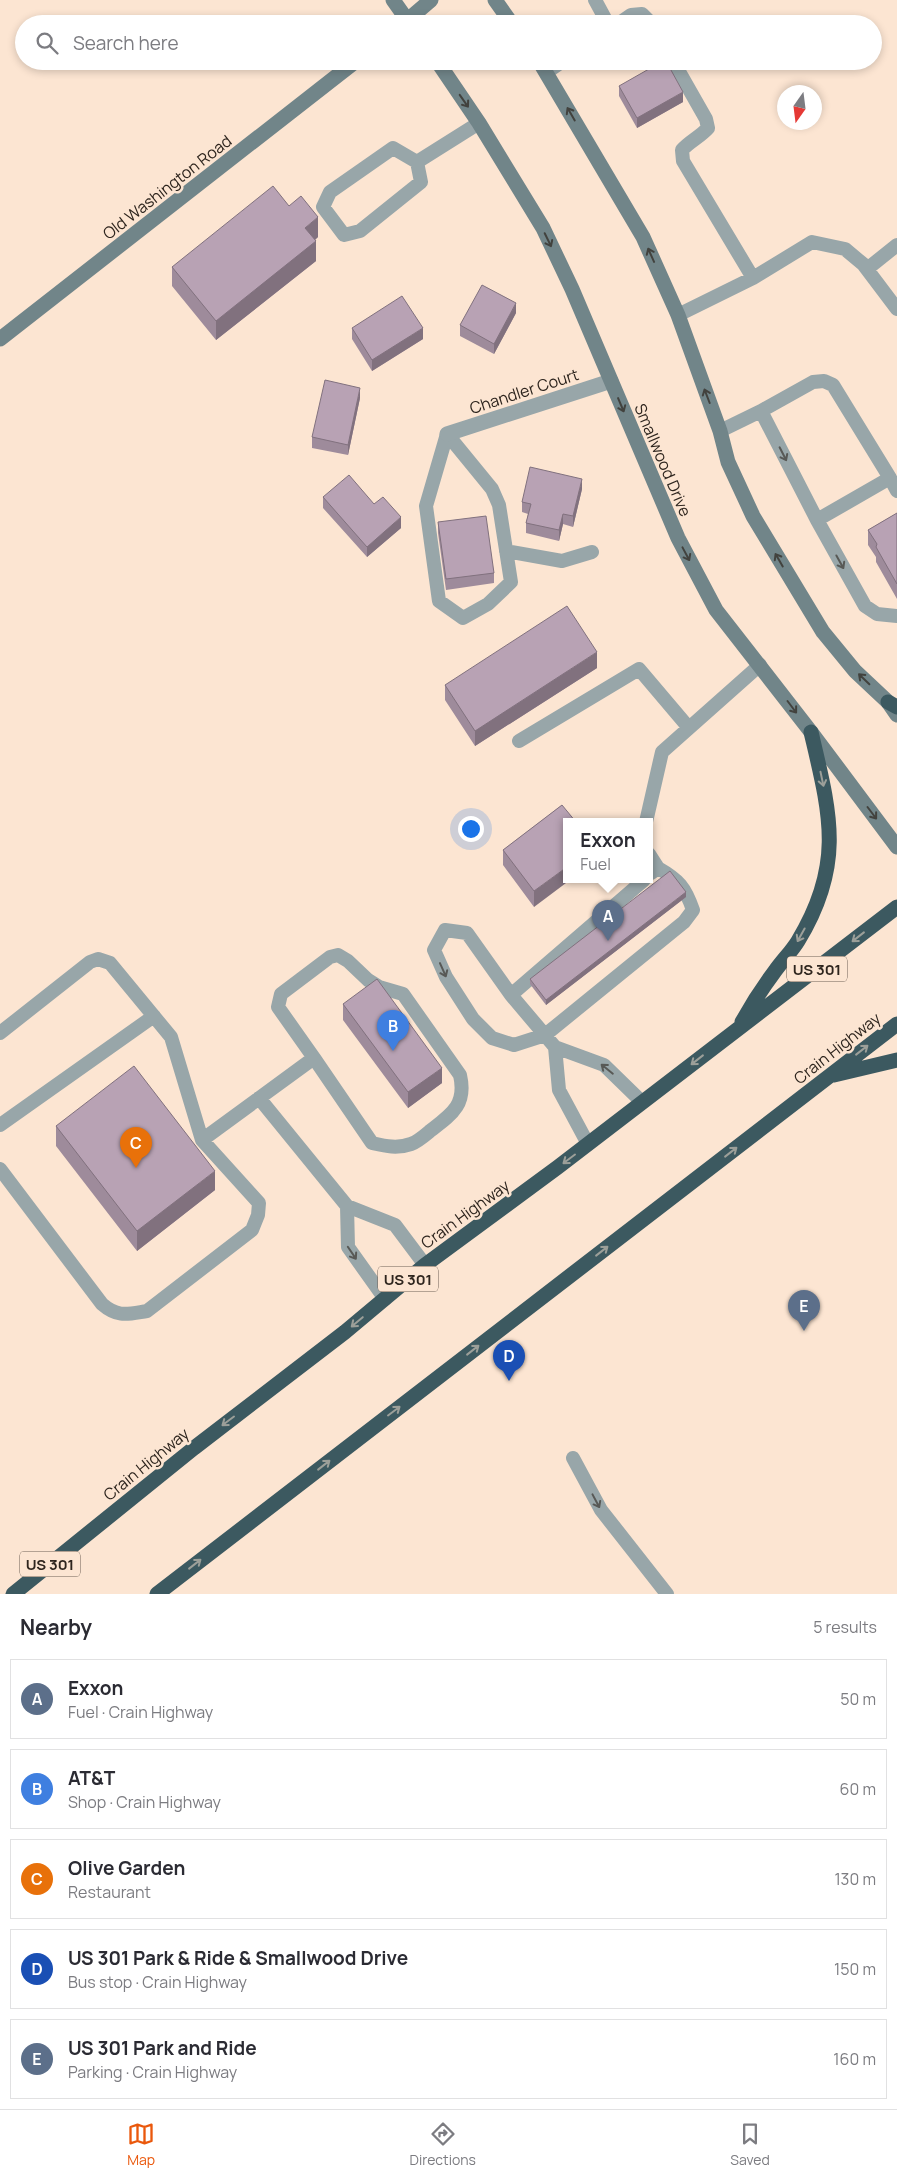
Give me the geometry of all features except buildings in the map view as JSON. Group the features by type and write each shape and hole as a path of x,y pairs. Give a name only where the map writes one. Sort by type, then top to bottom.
{"highway":[{"path":"736,1030 761,990 798,942 821,892 830,851 830,829 811,732"},
{"name":"Crain Highway","path":"13,1594 194,1448 345,1332 425,1265 588,1144 897,907"},
{"name":"Crain Highway","path":"157,1594 897,1024"},
{"path":"828,1077 897,1060"}],"main road":[{"path":"393,0 402,15"},
{"path":"415,15 431,0"},
{"path":"495,0 506,15"},
{"name":"Old Washington Road","path":"0,340 345,70"},
{"name":"Smallwood Drive","path":"443,70 479,123 543,228 572,289 678,538 716,610 811,732 897,848"},
{"path":"545,70 643,237 678,316 720,431 728,462 753,516 823,632 855,671 892,704 897,715"}],"street":[{"name":"Chandler Court","path":"447,434 611,381"}],"lane":[{"path":"595,0 603,15"},
{"path":"678,70 706,119 708,128 702,135 689,142 682,150 683,161 753,278"},
{"path":"417,162 479,123"},
{"path":"393,148 417,162 422,182 360,230 344,235 323,207 330,192 393,148"},
{"path":"678,316 753,278 812,242 845,249 867,269 897,309"},
{"path":"867,269 897,245"},
{"path":"720,431 813,382 824,381 834,385 897,491"},
{"path":"761,411 817,520 865,606 877,614 897,616"},
{"path":"447,434 492,489 499,505 511,582 488,604 464,618 439,601 426,506 447,434"},
{"path":"817,520 890,478"},
{"path":"506,551 562,560 592,552"},
{"path":"647,818 662,752 760,666"},
{"path":"519,741 639,669 689,728"},
{"path":"642,1102 604,1065 555,1047 545,1035 510,995 467,933 445,930 434,950 446,977 474,1019 492,1038 514,1045 545,1035 684,922 693,910 687,893 677,879 653,871"},
{"path":"510,995 641,883"},
{"path":"338,955 379,987 403,994 460,1075 463,1087 461,1096 451,1115 413,1144 387,1147 372,1143 314,1058 278,1007 281,994 330,957 338,955"},
{"path":"0,1032 90,962 98,959 110,962 171,1037 202,1140 259,1203 258,1215 252,1230 147,1311 132,1313 112,1312 102,1304 0,1169"},
{"path":"0,1125 154,1016"},
{"path":"555,1047 559,1090 588,1144"},
{"path":"202,1140 314,1058"},
{"path":"259,1098 346,1206 395,1225 425,1265"},
{"path":"346,1206 348,1248 385,1298"},
{"path":"573,1458 601,1510 667,1594"}],"place":[{"name":"Exxon","path":"608,941"},
{"name":"AT&T","path":"393,1051"},
{"name":"Olive Garden","path":"136,1168"},
{"name":"US 301 Park and Ride","path":"804,1331"},
{"name":"US 301 Park & Ride & Smallwood Drive","path":"509,1381"}]}
